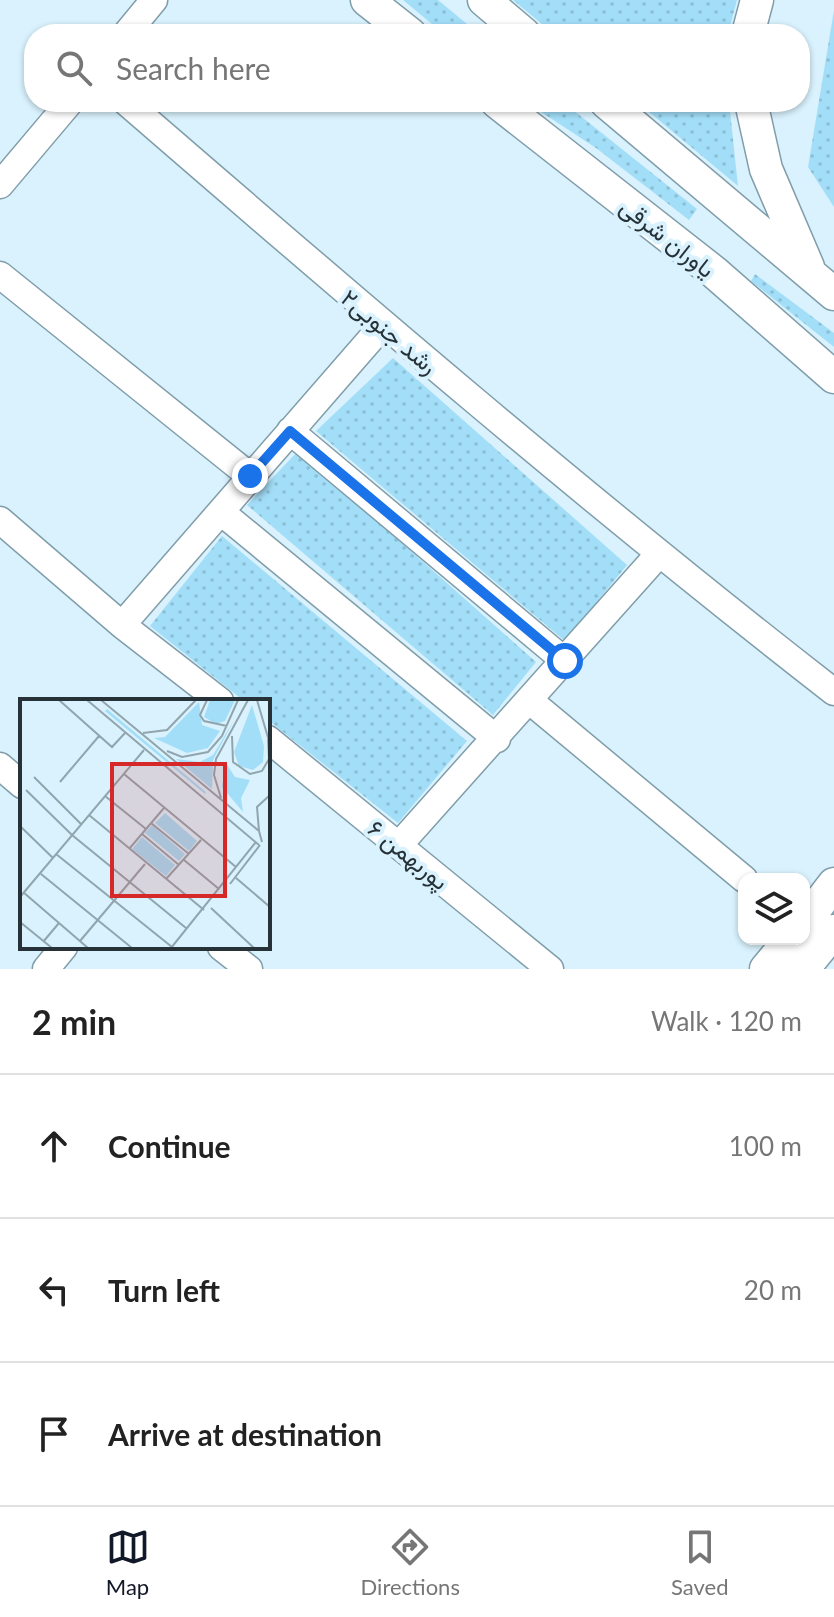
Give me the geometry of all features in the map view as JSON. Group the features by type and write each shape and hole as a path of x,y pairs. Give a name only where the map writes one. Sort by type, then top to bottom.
{"main road":[{"path":"367,0 397,24"},
{"path":"484,0 512,24"},
{"path":"751,24 757,0"},
{"name":"یاوران شرقی","path":"510,112 714,272 834,377"},
{"path":"618,112 824,285"},
{"path":"753,112 766,169 824,285"},
{"path":"810,915 834,884"},
{"path":"803,969 834,931"},
{"path":"766,969 786,945"}],"street":[{"path":"134,24 154,0"},
{"path":"0,185 62,112"},
{"name":"رشد جنوبی۲","path":"138,112 383,325 658,555 834,692"},
{"path":"0,275 250,476"},
{"path":"122,625 383,325"},
{"path":"290,431 565,661"},
{"path":"221,512 497,739"},
{"path":"0,520 122,625 217,699"},
{"path":"399,845 497,739 658,555"},
{"path":"530,701 738,874"},
{"name":"پوربهمن ۶","path":"270,741 550,969"},
{"path":"0,766 20,783"},
{"path":"46,969 62,949"},
{"path":"224,949 249,969"}],"shaded area":[{"path":"403,0 438,0 467,24 432,24"},
{"path":"513,0 737,0 731,24 542,24"},
{"path":"834,10 834,207 808,167"},
{"path":"541,112 576,112 697,209 689,220 596,148"},
{"path":"649,112 730,112 738,186"},
{"path":"755,274 834,333 834,347 751,281"},
{"path":"393,358 627,565 565,641 316,431"},
{"path":"298,451 536,662 493,715 247,505"},
{"path":"222,536 467,741 398,823 270,722 270,699 241,699 150,626"}],"route":[{"path":"250,476 290,431 565,661"}]}
